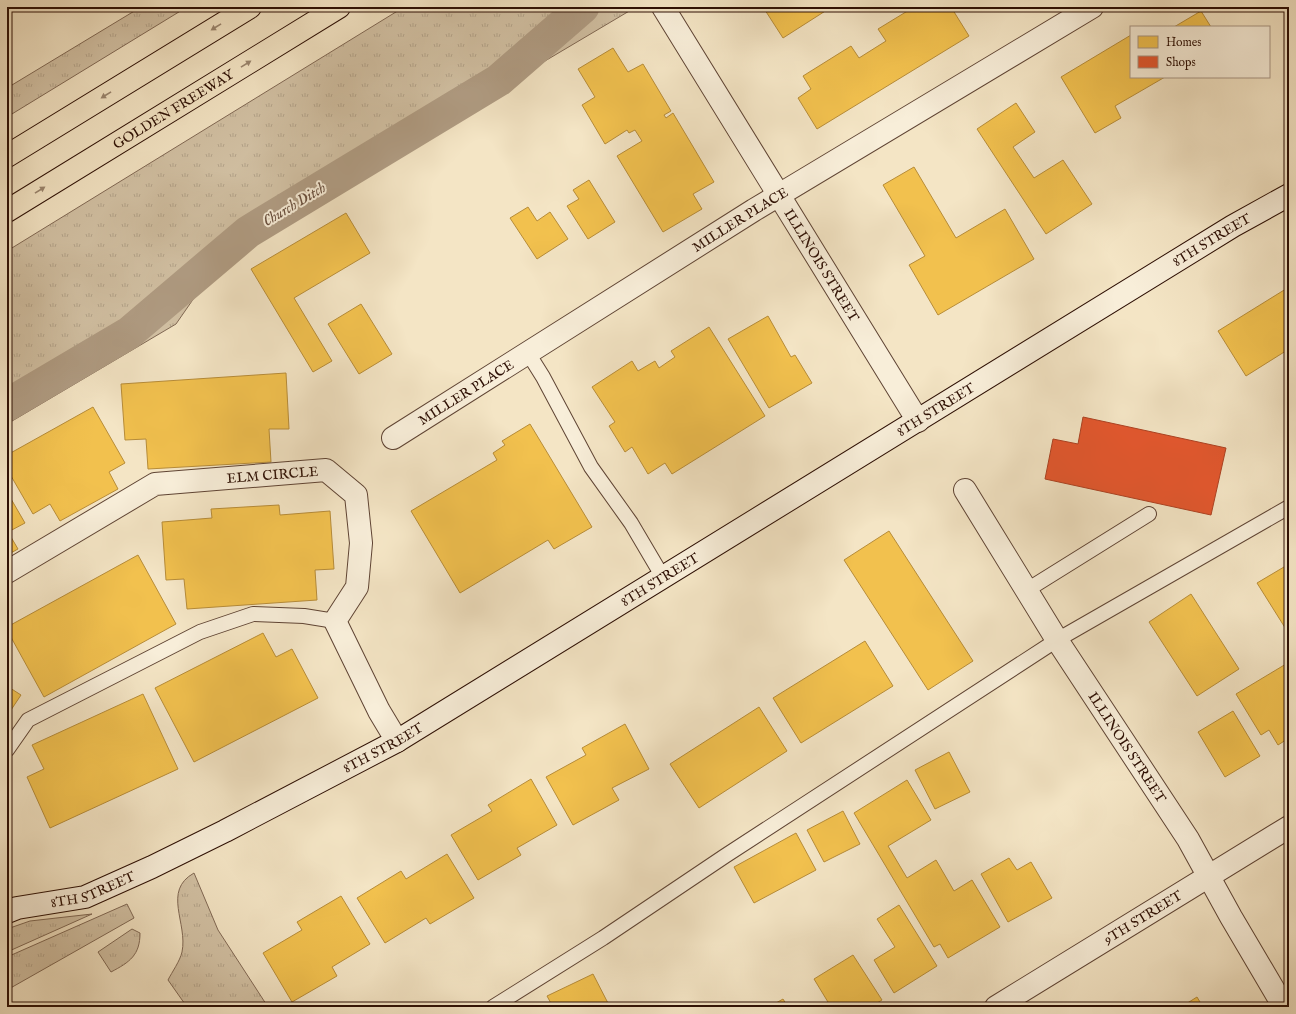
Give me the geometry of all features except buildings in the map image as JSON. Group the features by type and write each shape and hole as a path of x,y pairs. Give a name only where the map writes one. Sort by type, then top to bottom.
{"highway":[{"path":"7,156 250,7"},
{"name":"GOLDEN FREEWAY","path":"7,211 339,7"}],"street":[{"name":"ILLINOIS STREET","path":"664,7 918,421"},
{"name":"MILLER PLACE","path":"393,438 778,195 1092,7"},
{"name":"8TH STREET","path":"7,912 17,908 85,897 212,838 397,742 664,579 1233,226 1289,195"},
{"name":"ELM CIRCLE","path":"7,572 155,484 326,470 356,495 361,543 357,587 335,621"},
{"name":"ILLINOIS STREET","path":"965,490 1057,640 1188,839 1284,1007"},
{"path":"335,621 379,711 397,742"},
{"name":"9TH STREET","path":"996,1007 1289,827"}],"lane":[{"path":"528,353 543,377 591,467 631,523 664,579"},
{"path":"493,1007 603,938 725,856 1057,640 1289,507"},
{"path":"1027,590 1149,514"},
{"path":"7,750 28,720 200,632 253,614 304,616 335,621"}],"green space":[{"path":"141,7 187,7 7,117 7,88"},
{"path":"404,7 636,7 228,249 176,324 7,424 7,251"},
{"path":"194,873 218,930 268,1007 187,1007 168,980 178,963 182,952 182,930 178,908 179,889 185,880"},
{"path":"127,904 134,918 7,990 7,957"},
{"path":"92,914 7,952 7,929 30,921"},
{"path":"132,929 140,933 140,941 136,952 124,965 111,972 98,952"}],"waterway":[{"name":"Church Ditch","path":"7,405 129,333 248,232 499,80 583,7"}]}
